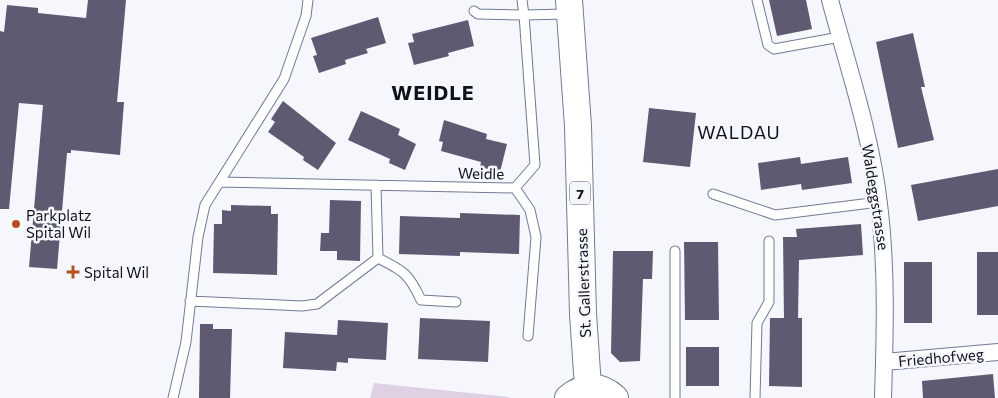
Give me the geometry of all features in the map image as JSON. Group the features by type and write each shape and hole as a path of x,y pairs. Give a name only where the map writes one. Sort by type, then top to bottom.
{"main road":[{"name":"St. Gallerstrasse","path":"570,7 578,134 585,366 578,392"},
{"path":"578,392 599,388 609,392 615,398"}],"street":[{"name":"Waldeggstrasse","path":"830,0 861,109 879,202 885,254 883,398"},
{"name":"Friedhofweg","path":"884,362 998,352"}],"lane":[{"path":"174,398 186,342 198,237 205,204 284,79 306,16 308,0"},
{"name":"Weidle","path":"220,182 515,188 535,165 522,0"},
{"path":"757,0 768,45 774,49 840,37"},
{"path":"474,11 478,14 524,15 570,7"},
{"path":"376,185 378,258"},
{"path":"515,188 530,210 536,237 528,336"},
{"path":"712,194 775,215 879,202"},
{"path":"755,398 757,323 769,302 770,241"},
{"path":"674,252 675,398"},
{"path":"190,300 302,306 317,304 378,258"},
{"path":"378,258 395,266 411,278 421,300 456,302"}],"shaded area":[{"path":"374,383 509,397 510,398 370,398"}],"building":[{"path":"88,0 126,0 117,102 124,102 120,155 71,150 71,153 67,153 57,269 29,267 43,105 19,103 9,209 0,209 0,31 4,32 7,5 38,8 38,13 86,18"},
{"path":"769,0 806,0 812,29 777,36"},
{"path":"378,17 386,43 366,49 368,53 345,60 346,64 319,73 313,56 317,55 311,38"},
{"path":"468,20 474,46 448,53 449,56 414,65 408,43 414,42 412,34"},
{"path":"913,33 925,87 921,87 934,140 898,148 876,42"},
{"path":"283,101 336,143 318,170 303,160 304,157 268,132 275,122 271,119"},
{"path":"649,108 696,113 690,167 643,162"},
{"path":"361,111 400,129 398,135 416,144 405,170 389,163 390,159 348,140"},
{"path":"444,120 487,134 486,139 507,144 500,172 480,167 481,162 441,151 443,142 439,141"},
{"path":"800,157 801,164 848,157 852,183 802,190 801,184 761,190 758,163"},
{"path":"998,169 998,206 918,221 911,185"},
{"path":"330,200 361,201 360,261 337,260 337,251 320,251 321,233 329,233"},
{"path":"231,205 271,206 271,214 278,214 277,275 213,273 214,224 222,224 222,210 231,211"},
{"path":"460,213 520,215 519,254 460,252 460,256 399,254 400,216 460,218"},
{"path":"861,224 863,255 799,260 798,318 802,318 802,387 769,386 770,318 784,318 783,237 797,237 796,229"},
{"path":"684,242 718,242 719,320 685,320"},
{"path":"613,251 653,251 652,279 643,279 640,361 620,362 611,353"},
{"path":"977,252 998,252 998,315 977,315"},
{"path":"904,262 932,262 932,323 904,323"},
{"path":"420,318 490,321 488,362 418,359"},
{"path":"338,320 388,323 386,360 348,358 348,363 337,362 336,371 283,368 285,332 337,335"},
{"path":"200,324 213,324 213,329 232,329 230,398 199,398"},
{"path":"686,347 719,347 719,386 686,386"},
{"path":"993,374 995,398 923,398 922,381"}],"place":[{"name":"Parkplatz Spital Wil","path":"16,224"},
{"name":"Spital Wil","path":"73,272"}],"district":[{"name":"WEIDLE","path":"433,92"},
{"name":"WALDAU","path":"739,132"}]}
